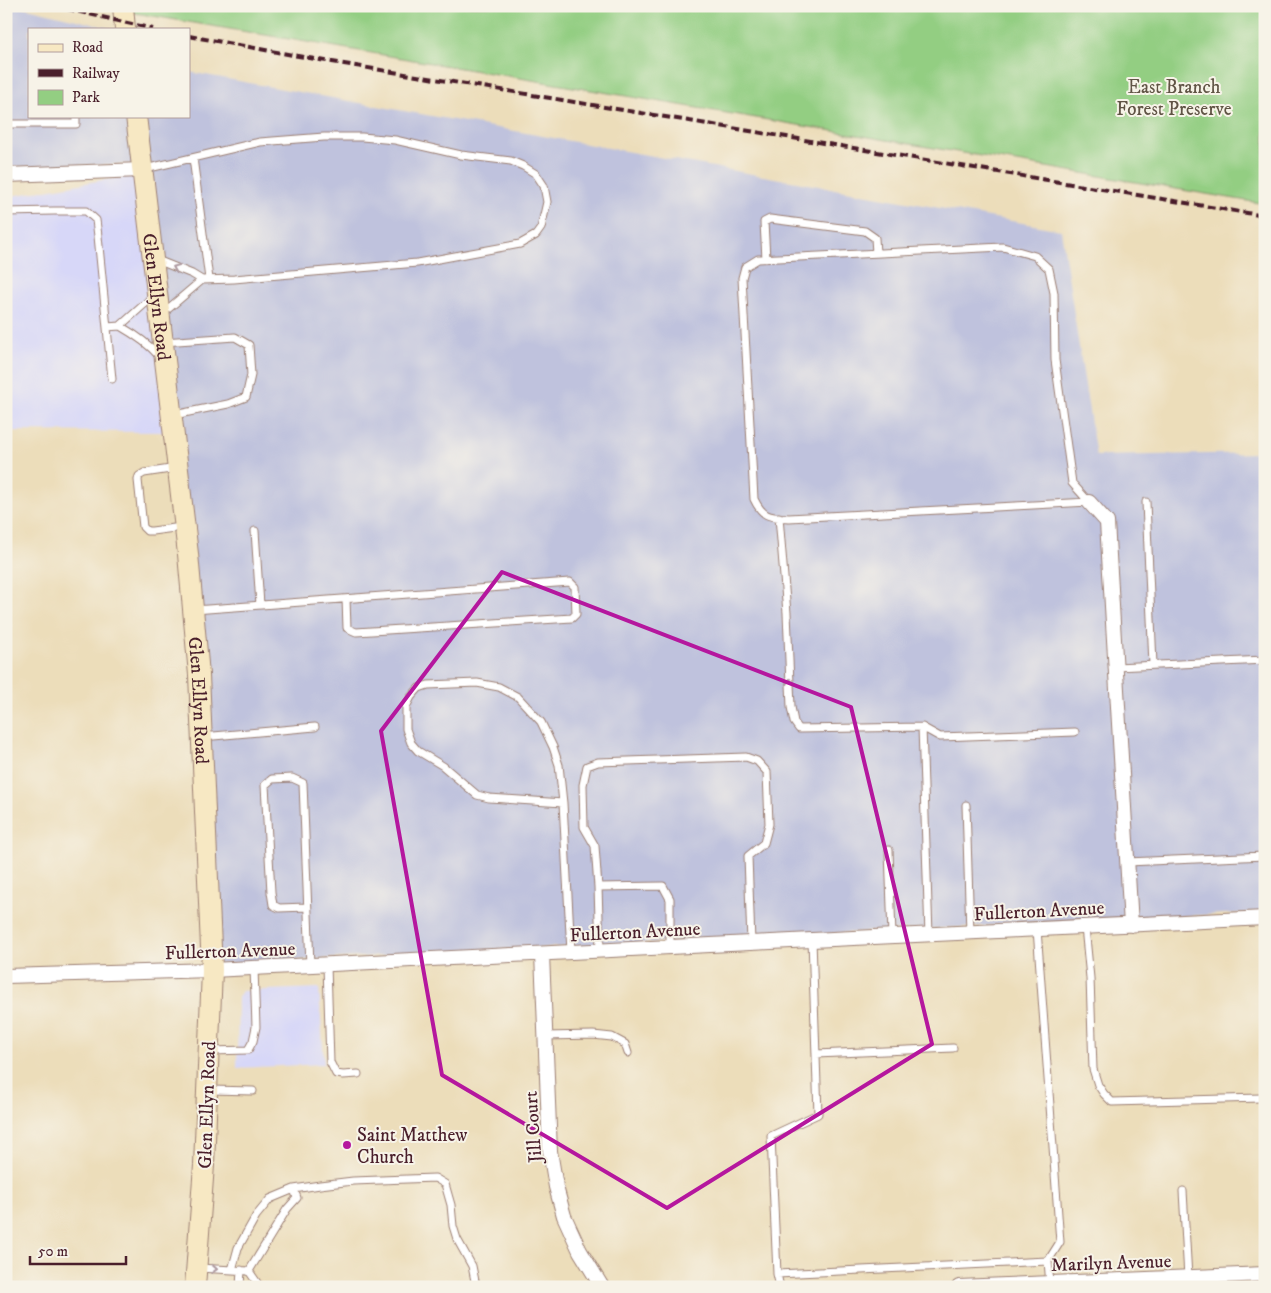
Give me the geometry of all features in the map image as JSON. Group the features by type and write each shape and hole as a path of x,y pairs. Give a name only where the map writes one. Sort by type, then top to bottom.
{"street":[{"path":"123,6 125,28"},
{"name":"Glen Ellyn Road","path":"136,118 185,527 199,675 212,970 204,1165 195,1277"},
{"path":"6,175 142,170"},
{"path":"1089,502 1107,522 1131,925"},
{"name":"Fullerton Avenue","path":"6,976 310,966 1265,918"},
{"name":"Jill Court","path":"542,954 550,1151 556,1187 564,1216 580,1251 602,1287"},
{"name":"Marilyn Avenue","path":"960,1287 1171,1282 1188,1277 1265,1274"}],"lane":[{"path":"6,124 76,124 76,118"},
{"path":"142,170 260,142 324,137 362,137 396,140 461,155 511,161 536,174 544,186 547,202 541,228 536,236 520,244 417,263 205,280 153,258"},
{"path":"193,158 205,280"},
{"path":"6,212 86,211 96,220 112,379"},
{"path":"766,259 764,222 770,219 866,231 874,238 876,253"},
{"path":"1004,247 1035,256 1049,269 1054,294 1055,360 1072,483 1089,502 789,518 767,516 759,509 754,499 742,278 745,267 758,259 1004,247"},
{"path":"159,315 205,280"},
{"path":"120,326 148,301 156,288"},
{"path":"107,327 120,326 135,335 152,349 165,364"},
{"path":"163,342 235,337 249,345 251,375 246,397 228,404 171,415"},
{"path":"178,468 144,472 140,476 138,480 143,527 147,531 185,527"},
{"path":"1146,502 1153,665"},
{"path":"779,517 788,613 791,707 794,722 799,729 922,728 940,738 1076,732"},
{"path":"255,530 260,605"},
{"path":"193,610 570,582 575,587 576,614 572,618 356,632 347,628 346,599"},
{"path":"1116,667 1265,660"},
{"path":"563,803 489,798 478,795 443,766 418,751 411,743 406,728 406,707 411,697 419,688 428,685 476,683 500,686 518,697 540,722 553,747 559,765 563,803 571,952"},
{"path":"202,737 315,727"},
{"path":"922,728 929,935"},
{"path":"600,951 595,846 584,827 583,785 587,766 598,762 746,757 757,761 767,772 769,824 764,843 748,856 751,943"},
{"path":"308,907 279,908 273,905 270,892 265,785 272,779 292,778 302,783 308,907 310,966"},
{"path":"966,805 970,932"},
{"path":"889,850 892,936"},
{"path":"1127,862 1265,856"},
{"path":"598,887 663,886 670,899 670,948"},
{"path":"1085,927 1090,978 1093,1068 1098,1084 1112,1102 1261,1098"},
{"path":"1037,929 1060,1242 1048,1262 1050,1285"},
{"path":"780,1287 777,1274 771,1136 818,1114 812,940"},
{"path":"327,965 330,1062 336,1074 358,1074"},
{"path":"208,1051 248,1050 253,1041 256,1026 254,968"},
{"path":"546,1036 593,1035 612,1037 625,1044 628,1053"},
{"path":"816,1054 954,1048"},
{"path":"207,1090 252,1091"},
{"path":"232,1270 238,1248 256,1216 270,1199 294,1189 320,1185 354,1181 435,1178 444,1184 451,1205 457,1239 472,1266 475,1281"},
{"path":"240,1287 245,1271 297,1198 294,1189"},
{"path":"1183,1191 1188,1277"},
{"path":"777,1274 1048,1262"},
{"path":"195,1277 232,1270 245,1271 260,1287"}],"highlighted area":[{"path":"502,572 851,707 932,1044 667,1208 442,1075 381,731"}],"shaded area":[{"path":"6,6 19,6 109,28 28,28 28,118 131,118 136,164 6,167"},
{"path":"190,72 1061,230 1096,456 1265,453 1265,912 218,964 144,118 190,118"},
{"path":"137,174 169,432 6,431 6,197"},
{"path":"319,988 324,1064 237,1068 238,997 242,991"}],"green space":[{"name":"East Branch Forest Preserve","path":"128,6 1265,6 1265,204 129,12"}],"railway":[{"path":"55,6 149,28"},
{"path":"190,36 320,60 1265,216"}],"place":[{"name":"Saint Matthew Church","path":"347,1145"}]}
